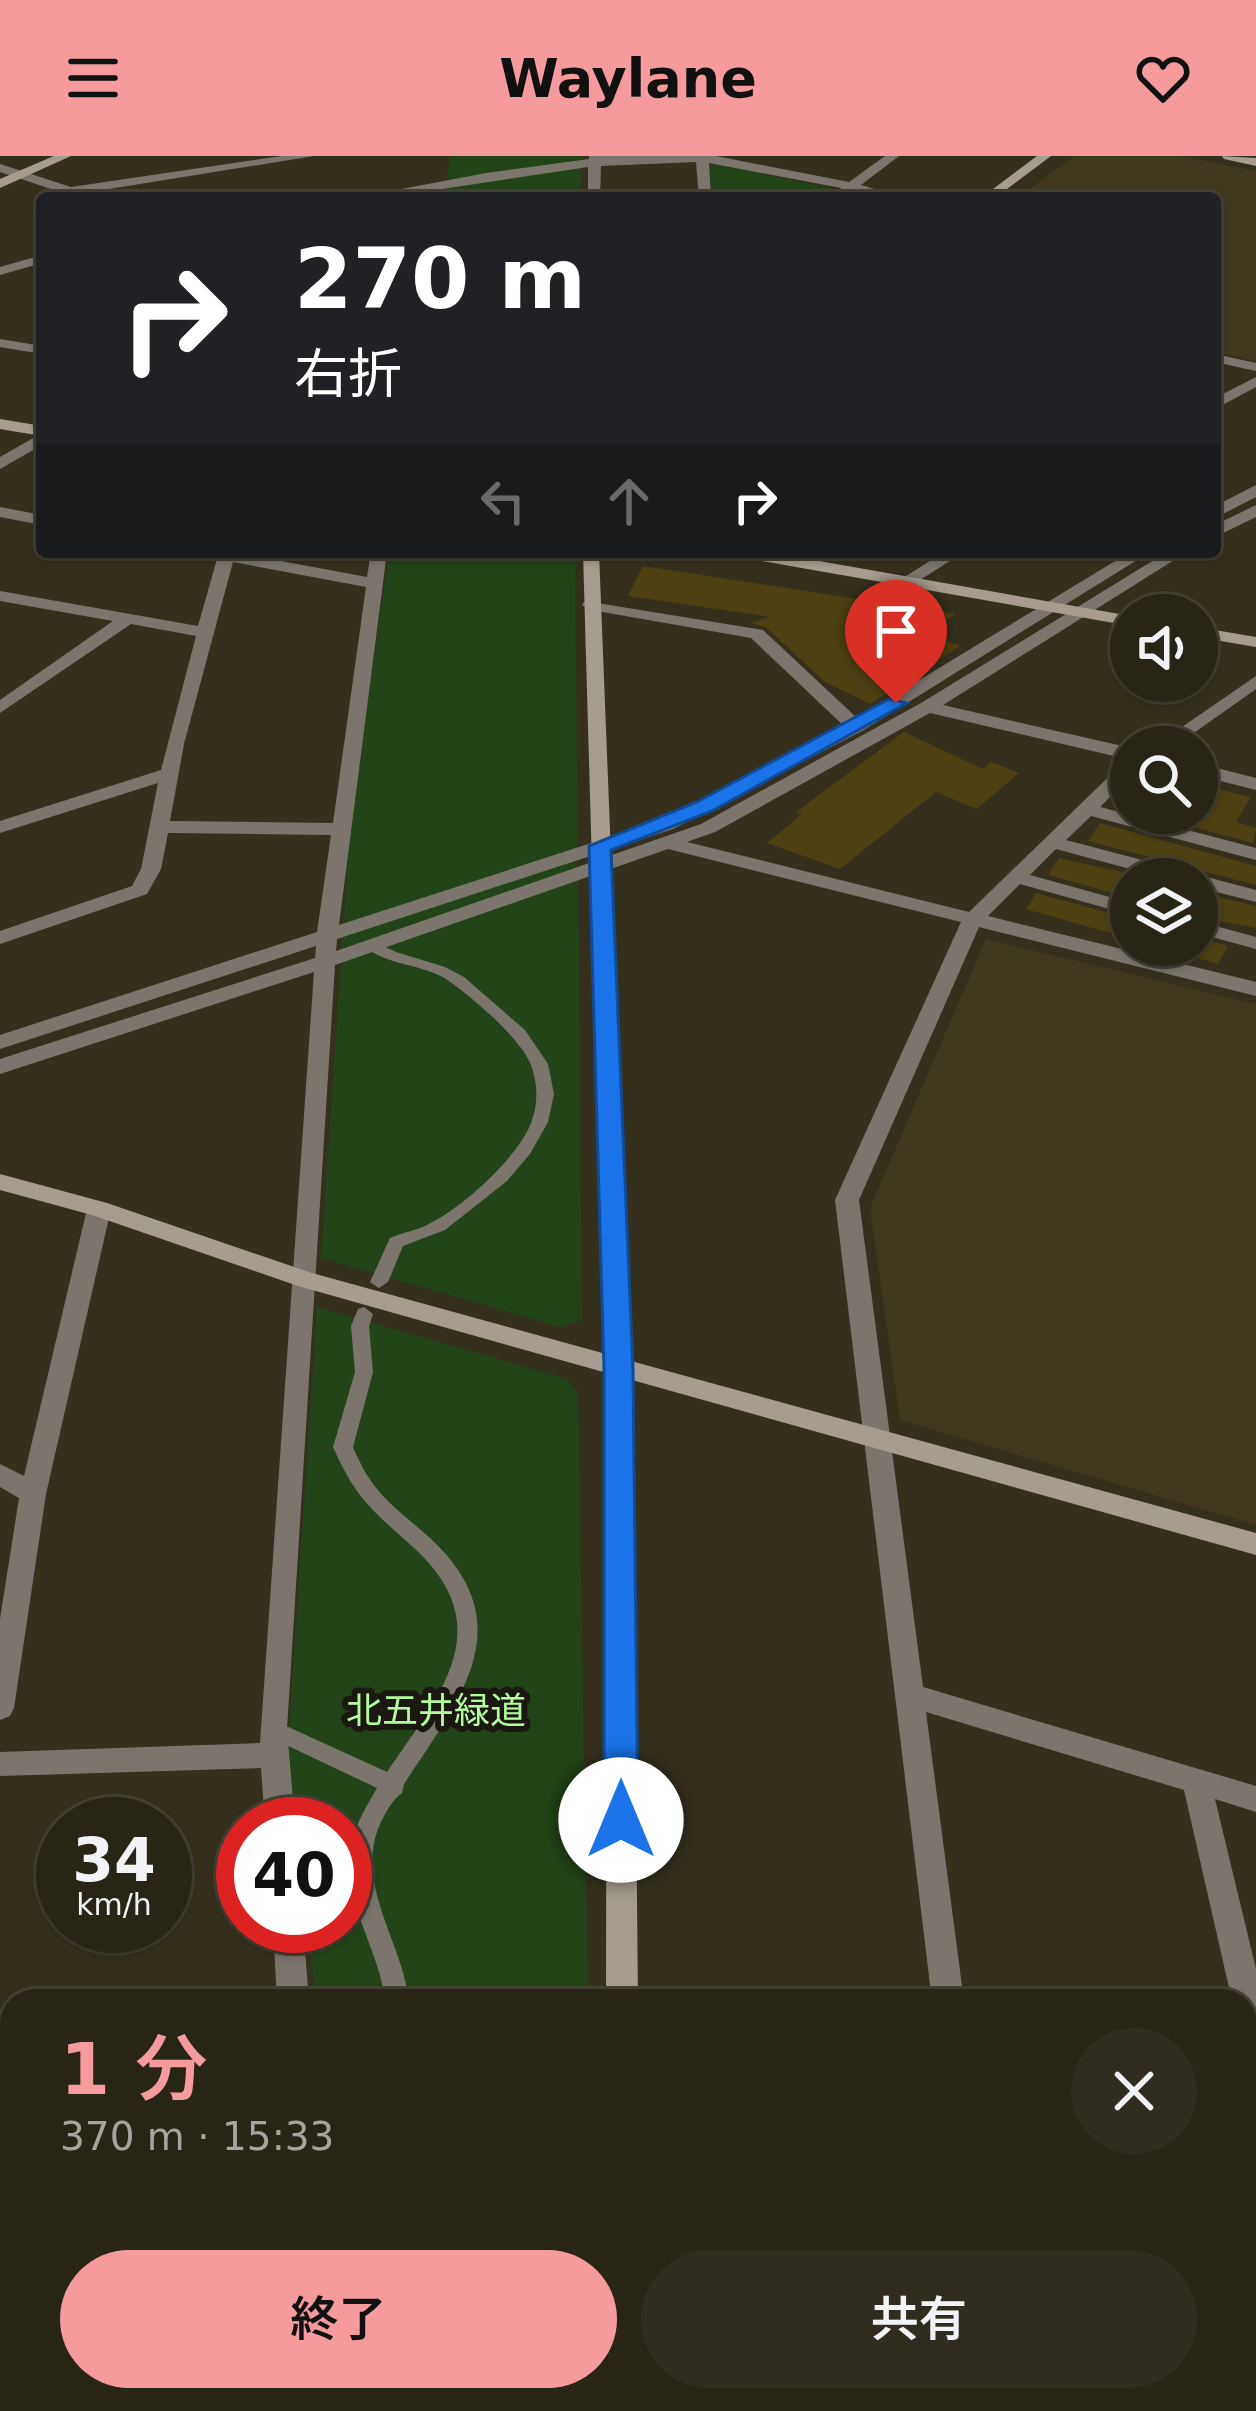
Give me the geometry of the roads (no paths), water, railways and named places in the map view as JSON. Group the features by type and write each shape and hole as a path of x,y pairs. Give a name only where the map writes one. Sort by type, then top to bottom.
{"street":[{"path":"0,184 64,156"},
{"path":"86,192 233,161 308,156"},
{"path":"844,192 893,156"},
{"path":"995,192 1045,156"},
{"path":"1228,156 1256,162"},
{"path":"393,192 596,157 705,157 870,192"},
{"path":"594,192 596,157"},
{"path":"705,157 705,192"},
{"path":"0,169 64,192"},
{"path":"0,271 36,261"},
{"path":"1221,359 1256,367"},
{"path":"1221,401 1256,381"},
{"path":"0,424 36,433"},
{"path":"0,464 36,439"},
{"path":"1221,510 1256,490"},
{"path":"1221,529 1256,510"},
{"path":"0,512 36,519"},
{"path":"0,938 140,890 152,868 168,774 225,558"},
{"path":"237,558 373,583"},
{"path":"278,1797 274,1742 327,948 338,829 378,558"},
{"path":"591,558 619,1369 622,1989"},
{"path":"772,558 1110,617"},
{"path":"903,583 946,558"},
{"path":"0,1042 327,948 372,946 600,857 856,727 1132,558"},
{"path":"0,1066 327,948 600,857 664,844 728,818 927,707 1169,558"},
{"path":"0,596 204,632"},
{"path":"591,604 757,634 856,727"},
{"path":"0,708 126,620"},
{"path":"1218,636 1256,642"},
{"path":"1192,726 1256,681"},
{"path":"927,707 1110,749"},
{"path":"0,827 168,774"},
{"path":"1218,775 1256,784"},
{"path":"946,1989 847,1199 972,920 1110,787"},
{"path":"1087,809 1256,854"},
{"path":"157,827 338,829"},
{"path":"1052,842 1112,858"},
{"path":"664,844 684,844 1256,989"},
{"path":"1016,877 1110,903"},
{"path":"1218,886 1256,896"},
{"path":"1218,933 1256,943"},
{"path":"0,1182 99,1209 305,1280 1256,1544"},
{"path":"0,1708 33,1494 99,1209"},
{"path":"0,1474 33,1494"},
{"path":"908,1695 1256,1799"},
{"path":"0,1764 274,1742"},
{"path":"1196,1780 1245,1989"},
{"path":"290,1953 292,1989"}],"lane":[{"path":"372,946 397,962 449,974 511,1021 531,1046 550,1092 546,1118 531,1142 477,1202 436,1229 396,1242 379,1282"},
{"path":"364,1314 364,1372 343,1447 362,1486 445,1566 467,1613 462,1654 437,1720 362,1842 360,1889 397,1977 397,1989"},
{"path":"274,1742 394,1786"}],"park label":[{"name":"北五井緑道","path":"436,1710"}]}
